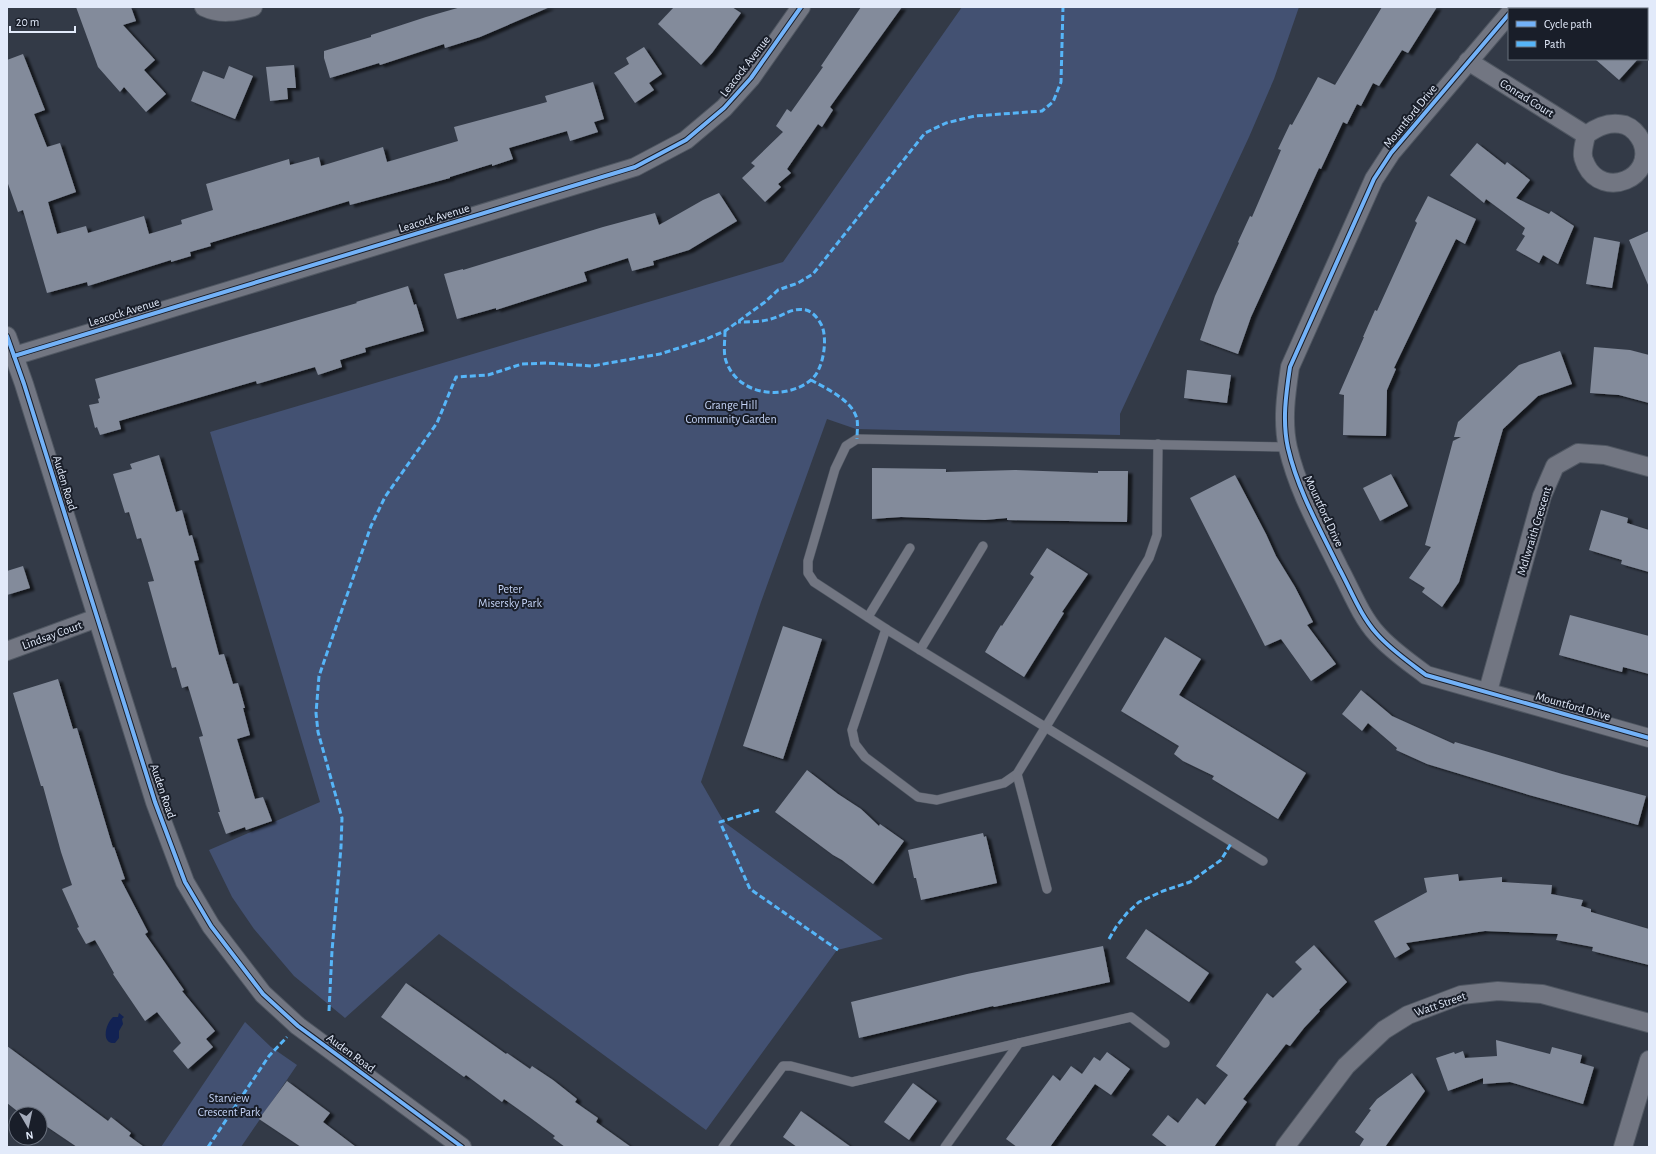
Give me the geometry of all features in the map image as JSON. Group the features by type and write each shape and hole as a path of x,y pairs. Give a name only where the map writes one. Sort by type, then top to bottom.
{"street":[{"path":"204,7 213,11 234,13 253,7"},
{"name":"Leacock Avenue","path":"14,356 635,167 686,140 724,108 751,78 802,7"},
{"name":"Mountford Drive","path":"1508,15 1391,153 1374,179 1290,366 1285,398 1284,421 1288,448 1300,488 1307,504 1362,613 1377,634 1398,654 1426,675 1649,738"},
{"name":"Conrad Court","path":"1468,61 1586,135"},
{"name":"Auden Road","path":"7,336 155,802 185,882 211,926 263,994 298,1026 462,1147"},
{"name":"McIlwraith Crescent","path":"1488,692 1542,496 1555,466 1578,453 1605,455 1649,467"},
{"name":"Lindsay Court","path":"7,651 97,618"},
{"name":"Watt Street","path":"1286,1147 1346,1066 1384,1030 1408,1015 1462,995 1498,991 1542,994 1649,1023"},
{"path":"1623,1147 1649,1060"}],"lane":[{"path":"1263,861 886,629 814,582 808,573 808,561 835,469 846,446 857,439 1158,444 1288,448"},
{"path":"886,629 852,730 855,744 865,757 918,797 937,800 1004,783 1017,774 1149,558 1157,535 1158,444"},
{"path":"920,650 983,546"},
{"path":"868,617 910,548"},
{"path":"1017,774 1047,890"},
{"path":"722,1147 782,1066 791,1066 852,1082 1131,1017 1165,1043"},
{"path":"945,1147 1019,1043"}],"green space":[{"name":"Peter Misersky Park","path":"962,7 1299,7 1274,79 1249,137 1120,414 1120,435 856,429 827,419 761,602 701,782 724,822 883,939 837,950 706,1130 439,934 345,1018 294,976 254,929 232,897 209,850 320,802 210,432 783,262"},
{"name":"Starview Crescent Park","path":"245,1022 271,1047 297,1065 241,1147 161,1147"}],"shaded area":[{"path":"119,1013 124,1017 122,1019 123,1024 119,1031 119,1038 115,1043 110,1042 106,1037 108,1024 113,1017 118,1017"}],"building":[{"path":"76,7 131,7 136,21 123,25 155,60 144,70 166,94 146,112 124,87 120,92 98,67"},
{"path":"461,7 550,7 480,37 445,48 444,44 380,65 379,63 330,78 324,58 324,51"},
{"path":"674,7 732,7 741,13 712,53 701,65 658,24"},
{"path":"861,7 902,7 830,107 833,110 822,127 818,124 787,169 791,173 778,184 781,187 765,202 742,178 755,166 751,163 783,132 776,126 787,109 791,112 823,67 821,66"},
{"path":"1382,7 1437,7 1408,53 1402,50 1379,86 1373,83 1361,106 1357,104 1347,124 1343,122 1321,169 1319,168 1251,317 1238,354 1200,340 1215,296 1250,216 1252,217 1281,150 1278,149 1290,124 1292,125 1318,77 1335,85"},
{"path":"644,47 662,74 649,83 654,90 635,103 614,73 629,64 626,58"},
{"path":"23,54 45,110 34,114 47,147 60,143 76,192 48,202 57,234 86,226 88,233 144,216 149,234 182,224 181,220 213,210 206,184 289,159 290,165 319,157 321,166 383,147 387,162 458,141 454,127 547,102 545,96 593,82 604,119 594,122 598,132 570,141 567,131 509,148 513,159 492,166 492,164 450,178 350,205 349,201 210,243 211,246 190,252 191,256 171,262 171,260 88,286 87,282 47,293 23,210 18,212 7,181 7,60"},
{"path":"1596,60 1637,60 1619,80"},
{"path":"294,65 296,88 287,88 288,99 270,101 266,67"},
{"path":"229,66 253,76 235,119 191,101 203,71 224,79"},
{"path":"1477,143 1505,165 1507,162 1530,180 1516,198 1549,214 1551,211 1574,226 1558,264 1543,255 1539,263 1516,250 1525,236 1522,234 1525,228 1486,199 1484,203 1450,175"},
{"path":"719,193 737,221 689,250 653,261 654,265 632,271 628,258 584,272 587,281 496,310 496,308 457,319 444,274 463,270 603,227 655,213 659,225 703,200"},
{"path":"1428,196 1476,219 1465,244 1456,239 1394,368 1396,369 1387,390 1386,436 1343,435 1344,395 1339,394 1375,310 1377,311 1417,223 1415,221"},
{"path":"1649,231 1649,287 1629,240"},
{"path":"1594,237 1620,242 1612,288 1586,284"},
{"path":"408,286 414,305 416,304 424,331 365,348 366,352 340,360 342,367 318,375 315,367 257,384 256,381 119,421 121,429 100,435 97,427 95,428 89,405 99,403 98,399 100,398 95,379 357,303 356,302"},
{"path":"1594,347 1630,350 1649,355 1649,403 1619,395 1590,393"},
{"path":"1560,351 1572,384 1538,396 1503,429 1459,582 1442,607 1422,592 1425,588 1409,578 1431,547 1425,545 1453,441 1461,437 1454,437 1458,422 1519,365"},
{"path":"1187,370 1231,375 1227,403 1184,398"},
{"path":"159,455 176,512 182,510 189,536 192,535 199,560 194,561 219,655 224,654 233,684 238,683 245,708 243,708 250,735 237,739 255,799 263,797 272,821 246,830 245,827 226,834 218,812 220,812 199,737 203,736 188,686 182,688 176,667 172,668 148,582 154,581 141,538 137,539 129,512 125,513 113,474 132,469 130,464"},
{"path":"872,468 946,469 946,472 1015,470 1098,473 1098,471 1128,471 1127,522 1007,520 1007,518 985,520 901,517 872,519"},
{"path":"1391,474 1408,506 1380,521 1363,488"},
{"path":"1235,475 1276,556 1295,587 1313,622 1307,625 1336,664 1311,681 1281,639 1265,646 1190,498"},
{"path":"1601,510 1628,518 1627,523 1649,530 1649,572 1621,564 1622,560 1589,550"},
{"path":"1047,548 1088,574 1062,612 1064,613 1024,677 985,652 1001,625 1002,626 1034,577 1030,574"},
{"path":"23,566 30,588 7,595 7,571"},
{"path":"1570,615 1649,636 1649,674 1623,667 1622,672 1559,655"},
{"path":"783,626 822,639 783,759 743,746"},
{"path":"1165,637 1201,659 1179,695 1306,773 1278,819 1212,779 1214,776 1183,761 1174,754 1179,746 1121,711"},
{"path":"58,679 73,729 77,728 113,848 114,847 125,879 121,880 148,932 145,934 184,990 182,991 215,1031 206,1039 213,1047 188,1069 173,1051 181,1043 157,1012 145,1021 113,974 114,973 95,940 86,944 77,928 79,927 62,889 72,885 61,852 43,786 41,786 13,693"},
{"path":"1361,690 1392,716 1454,744 1455,742 1562,774 1646,796 1638,825 1529,795 1427,764 1396,750 1397,748 1368,723 1362,731 1342,714"},
{"path":"807,770 838,794 861,809 879,826 880,824 904,841 873,884 775,812"},
{"path":"983,833 984,837 986,836 997,883 921,900 916,878 914,878 908,850"},
{"path":"1458,874 1459,881 1502,877 1502,882 1552,885 1551,894 1583,900 1581,906 1591,909 1591,912 1649,929 1649,965 1592,951 1593,947 1556,940 1558,934 1485,931 1406,943 1410,949 1395,958 1374,921 1427,892 1424,878"},
{"path":"1146,929 1209,973 1189,1002 1126,958"},
{"path":"1314,945 1347,982 1319,1010 1320,1011 1290,1046 1286,1044 1243,1099 1247,1102 1214,1147 1168,1147 1152,1135 1168,1115 1178,1123 1197,1098 1205,1105 1228,1075 1216,1066 1267,993 1273,998 1302,969 1295,962"},
{"path":"1103,946 1110,982 993,1006 859,1038 851,1002 967,974"},
{"path":"406,983 506,1054 507,1053 530,1069 532,1066 553,1080 577,1099 575,1102 598,1118 596,1122 631,1147 565,1147 553,1138 555,1136 504,1099 502,1102 466,1075 464,1077 381,1017"},
{"path":"1496,1040 1550,1054 1552,1047 1582,1055 1580,1063 1594,1067 1583,1104 1510,1082 1483,1084 1483,1078 1448,1091 1436,1058 1454,1052 1455,1054 1463,1051 1465,1058 1497,1056"},
{"path":"7,1046 108,1121 111,1117 131,1133 129,1136 144,1147 77,1147 48,1127 48,1106 11,1106 7,1103"},
{"path":"1107,1052 1130,1069 1111,1095 1095,1084 1050,1147 1017,1147 1006,1139 1053,1075 1060,1081 1071,1066 1082,1074 1094,1057 1100,1061"},
{"path":"1412,1073 1425,1091 1385,1147 1359,1147 1364,1139 1355,1132 1371,1110 1369,1109 1377,1099"},
{"path":"287,1081 330,1113 323,1122 356,1147 301,1147 259,1119"},
{"path":"913,1083 937,1101 909,1140 884,1122"},
{"path":"801,1111 851,1147 797,1147 783,1137"}],"marked path":[{"path":"329,1011 342,818 318,732 316,713 319,676 371,526 385,497 437,423 456,377 488,375 522,364 547,363 592,366 660,354 704,340 725,331 765,302 778,290 798,283 813,274 925,133 946,123 975,116 1042,111 1053,102 1061,82 1063,7"},
{"path":"725,331 724,350 726,361 732,373 741,382 751,388 763,392 788,391 800,387 815,376 823,356 824,335 819,320 812,313 801,309 767,320 738,322"},
{"path":"811,380 831,391 850,406 857,419 857,439"},
{"path":"759,810 720,822 750,889 838,950"},
{"path":"1109,939 1127,913 1139,902 1163,891 1190,882 1221,860 1232,842"},
{"path":"208,1147 269,1056 287,1037"}],"cycle path":[{"path":"14,356 635,167 686,140 724,108 751,78 801,7"},
{"path":"1508,15 1391,153 1374,179 1290,367 1286,397 1286,438 1292,464 1310,510 1361,611 1377,634 1400,656 1426,675 1649,738"},
{"path":"7,336 24,384 155,802 185,882 211,926 263,994 298,1026 462,1147"}],"park label":[{"name":"Grange Hill Community Garden","path":"731,412"}]}
